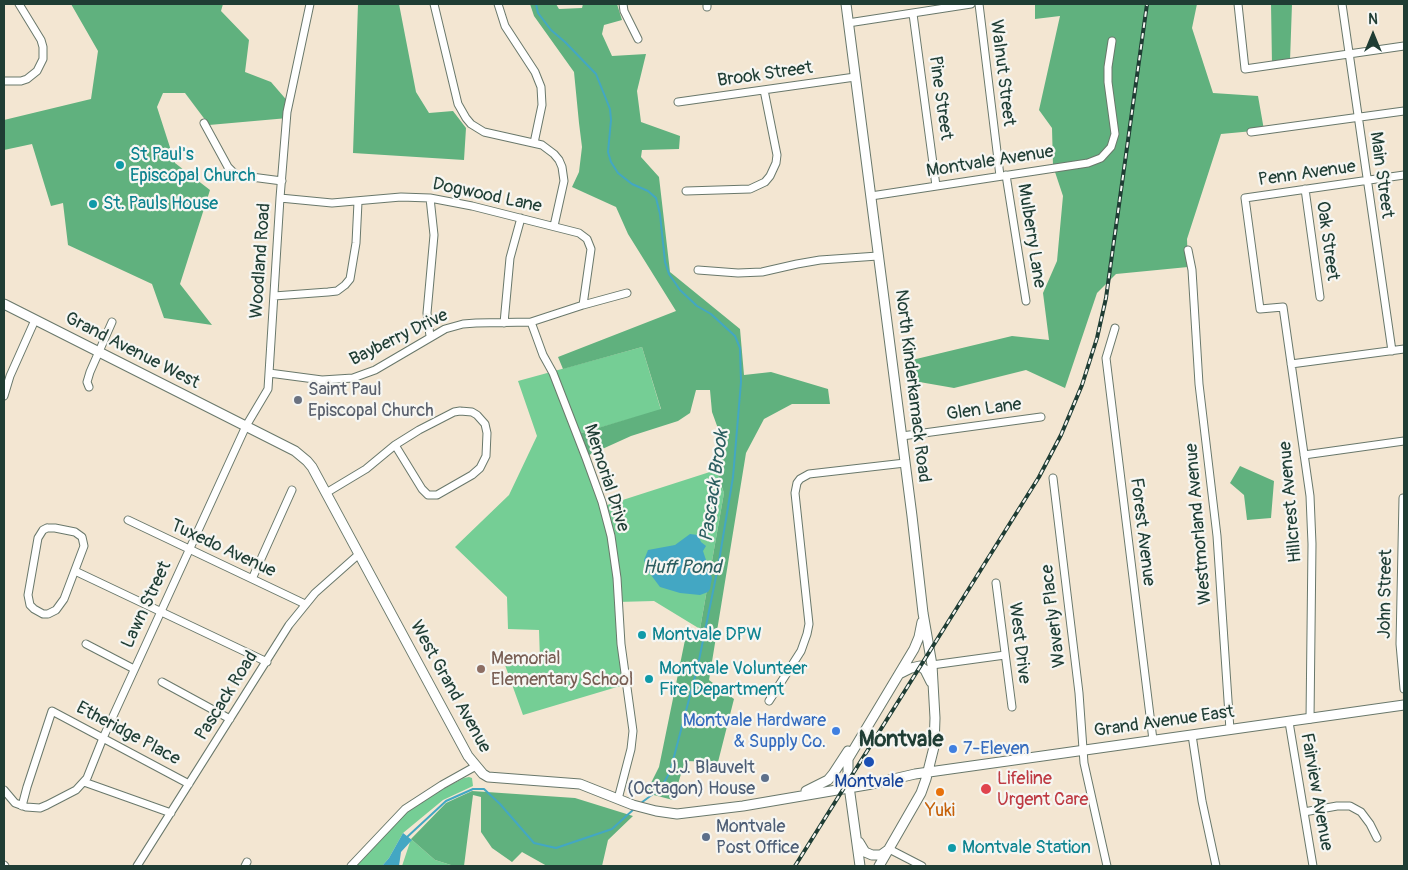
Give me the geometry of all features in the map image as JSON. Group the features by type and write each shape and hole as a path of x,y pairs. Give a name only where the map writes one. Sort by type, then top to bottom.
{"main road":[{"name":"North Kinderkamack Road","path":"846,4 923,613 932,665 935,702 935,738 928,773 920,793 879,866"},
{"name":"Grand Avenue West","path":"4,304 246,426"},
{"name":"West Grand Avenue","path":"246,426 302,455 312,467 468,756 483,774 495,779 580,784 634,805 673,814 743,806 928,773"},
{"path":"860,866 849,788 848,759 900,674 919,637 923,613"},
{"path":"900,674 911,668 932,665"},
{"path":"920,666 930,677 935,702"},
{"name":"Grand Avenue East","path":"928,773 1404,705"},
{"path":"797,796 828,780 850,748 858,743"},
{"path":"855,832 865,852 872,855 881,854 889,849"}],"street":[{"path":"4,81 21,81 27,78 37,71 43,59 41,40 19,4"},
{"name":"Woodland Road","path":"246,426 268,389 280,198 288,112 310,4"},
{"path":"434,4 458,104 466,118 471,124 484,132 542,145 559,160 564,174 554,226"},
{"path":"498,4 505,26 535,72 541,87 542,105 534,143"},
{"path":"623,4 624,11 638,39"},
{"path":"848,23 970,4"},
{"name":"Walnut Street","path":"979,4 1003,176"},
{"path":"1238,4 1245,69 1404,46"},
{"name":"Main Street","path":"1342,4 1392,351"},
{"name":"Pine Street","path":"913,14 936,186"},
{"name":"Montvale Avenue","path":"871,196 1092,162 1101,158 1109,150 1115,134 1108,74 1109,53 1112,41"},
{"name":"Brook Street","path":"678,102 856,78"},
{"path":"686,191 750,189 765,182 770,176 776,163 777,155 764,90"},
{"path":"1252,132 1404,111"},
{"path":"204,123 228,167 236,175 282,181"},
{"name":"Penn Avenue","path":"1260,309 1245,198 1404,175"},
{"name":"Mulberry Lane","path":"1003,176 1026,301"},
{"name":"Oak Street","path":"1305,189 1320,297"},
{"name":"Dogwood Lane","path":"280,198 332,203 401,197 430,198 453,201 579,233 590,244 591,254 583,305"},
{"path":"430,198 434,235 427,313 430,336"},
{"path":"274,296 337,291 345,285 350,279 356,242 358,202"},
{"path":"504,323 508,272 521,218"},
{"name":"Westmorland Avenue","path":"1188,250 1192,270 1199,384 1217,536 1230,730"},
{"path":"698,270 738,273 762,272 820,260 878,256"},
{"name":"Bayberry Drive","path":"269,373 322,380 353,378 375,370 430,336 445,329 463,324 532,322 628,292"},
{"name":"Hillcrest Avenue","path":"1260,309 1282,307 1310,496 1312,536 1310,719"},
{"path":"4,396 6,379 34,320"},
{"path":"89,387 88,378 112,322"},
{"name":"Memorial Drive","path":"532,322 543,355 553,374 586,458 602,502 611,536 617,578 621,644 633,731 631,749 618,799"},
{"name":"Forest Avenue","path":"1114,328 1106,358 1153,740"},
{"path":"1291,364 1404,349"},
{"path":"326,493 366,468 396,445 419,430 454,412 472,412 482,420 487,430 486,456 480,468 472,475 432,496 425,493 396,445"},
{"name":"Glen Lane","path":"902,436 1041,417"},
{"name":"Lawn Street","path":"22,806 40,808 71,792 84,782 92,770 103,738 246,426"},
{"path":"1304,455 1404,441"},
{"path":"769,701 801,651 808,634 809,624 795,494 797,483 809,474 905,463"},
{"name":"Waverly Place","path":"1053,478 1079,693 1084,762 1107,866"},
{"path":"252,579 292,490"},
{"name":"John Street","path":"1403,498 1400,644 1404,689"},
{"name":"Tuxedo Avenue","path":"128,520 305,604"},
{"path":"55,528 75,532 82,537 84,546 75,571 64,599 56,610 43,614 34,609 28,600 29,588 38,538 43,530 55,528"},
{"name":"Pascack Road","path":"137,866 290,625 305,604 359,554"},
{"path":"75,571 267,662"},
{"name":"West Drive","path":"996,582 1012,707"},
{"path":"86,644 134,669"},
{"path":"932,665 1005,655"},
{"path":"162,682 230,719"},
{"name":"Etheridge Place","path":"22,806 52,711 190,784"},
{"name":"Fairview Avenue","path":"1289,722 1313,866"},
{"path":"1192,735 1202,801 1216,866"},
{"path":"351,866 405,809 476,766"},
{"path":"84,782 171,813"},
{"path":"4,790 10,798 22,806"},
{"path":"1304,812 1337,806 1350,806 1361,812 1377,838"},
{"path":"889,849 922,866"}],"green space":[{"path":"71,4 223,4 221,11 249,40 245,72 271,82 290,104 288,118 209,125 185,93 163,93 157,107 175,163 210,190 180,284 212,325 164,318 152,284 68,245 63,203 51,206 32,144 4,150 4,120 91,99 98,51"},
{"path":"358,4 399,4 416,92 429,113 453,111 466,128 464,160 353,153"},
{"path":"530,4 556,4 559,9 582,8 583,4 617,4 622,20 604,25 602,34 612,56 646,54 637,91 641,122 680,136 679,149 642,150 641,157 659,177 670,272 740,329 744,375 771,372 828,389 830,404 792,404 764,419 746,453 709,680 734,699 718,762 685,761 673,800 646,793 659,767 685,640 700,629 724,493 716,470 724,445 712,412 710,390 696,390 690,413 678,421 631,436 589,455 578,434 661,409 642,347 563,369 558,357 676,311 628,234 616,207 572,187 579,172 582,147 574,72 534,16"},
{"path":"1035,4 1197,4 1192,28 1213,93 1258,96 1264,130 1221,134 1187,239 1188,267 1116,274 1097,293 1065,388 1026,370 954,388 908,380 907,375 912,360 1012,336 1049,340 1043,293 1057,261 1063,196 1053,166 1052,128 1039,110 1060,16 1035,19"},
{"path":"1271,4 1292,4 1290,61 1272,65"},
{"path":"642,347 661,410 578,434 604,506 716,470 724,493 700,629 654,601 617,602 627,684 523,715 505,665 540,661 539,630 508,629 507,597 455,547 509,495 537,436 518,381"},
{"path":"1240,466 1274,481 1271,518 1247,520 1244,495 1230,483"},
{"path":"469,777 472,778 473,786 443,800 403,833 389,858 382,866 355,866 402,815 422,800"},
{"path":"472,791 575,798 633,816 608,840 602,866 547,866 522,852 512,862 492,848 481,832 481,797 473,795 464,866 454,866 435,860 411,839 446,803"},
{"path":"411,839 435,860 454,866 402,866"}],"water":[{"name":"Huff Pond","path":"690,534 698,535 701,542 706,546 703,551 712,578 708,592 700,595 680,593 660,587 648,571 644,560 648,550 675,545"},
{"path":"403,833 412,840 401,852 399,866 382,866 389,858"}],"waterway":[{"name":"Pascack Brook","path":"536,4 538,13 551,30 596,74 610,109 611,120 608,152 611,162 618,173 656,198 660,214 665,262 669,274 680,290 697,306 711,314 735,336 740,348 741,382 733,477 718,567 698,665 670,772 661,788 641,803"},
{"name":"Pascack Brook","path":"406,838 446,801 473,789 484,789 500,804 534,843 556,848 612,829 634,809"}],"railway":[{"path":"795,866 1039,477 1061,435 1082,385 1097,338 1106,298 1147,4"}],"place":[{"name":"St Paul's Episcopal Church","path":"120,165"},
{"name":"St. Pauls House","path":"93,204"},
{"name":"Saint Paul Episcopal Church","path":"298,400"},
{"name":"Montvale DPW","path":"642,635"},
{"name":"Memorial Elementary School","path":"481,669"},
{"name":"Montvale Volunteer Fire Department","path":"649,679"},
{"name":"Montvale Hardware & Supply Co.","path":"836,731"},
{"name":"7-Eleven","path":"953,749"},
{"name":"Montvale","path":"869,762"},
{"name":"J.J. Blauvelt (Octagon) House","path":"765,778"},
{"name":"Lifeline Urgent Care","path":"986,789"},
{"name":"Yuki","path":"940,792"},
{"name":"Montvale Post Office","path":"706,837"},
{"name":"Montvale Station","path":"952,848"}],"district":[{"name":"Montvale","path":"901,740"}]}
